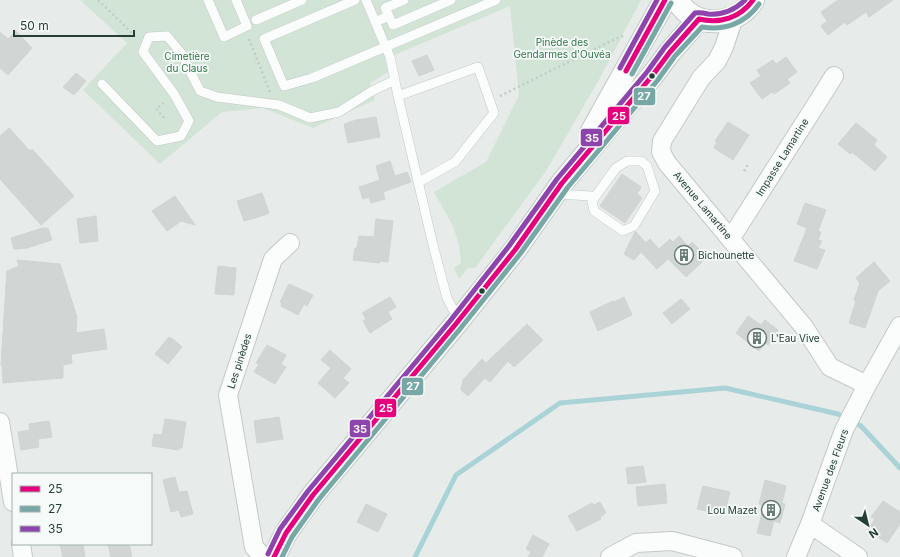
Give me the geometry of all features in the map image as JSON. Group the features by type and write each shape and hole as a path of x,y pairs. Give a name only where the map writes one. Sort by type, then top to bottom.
{"main road":[{"path":"559,188 665,0"},
{"path":"677,0 687,12 699,19 711,22 723,21 734,17 743,11 753,0"},
{"path":"274,557 286,533 313,495 459,321 514,250 559,188 615,118 699,19"}],"street":[{"path":"655,161 660,152 662,141 701,78 717,61 724,47 734,17"},
{"name":"Impasse Lamartine","path":"730,238 834,76"},
{"name":"Avenue Lamartine","path":"655,161 667,163 804,327 830,367 867,385"},
{"name":"Les pinèdes","path":"263,557 254,547 228,395 273,259 290,243"},
{"name":"Avenue des Fleurs","path":"796,557 810,524 844,430 900,326"},
{"path":"0,422 12,496"},
{"path":"810,524 858,557"},
{"path":"610,557 636,543 672,542 733,557"},
{"path":"20,545 23,557"}],"lane":[{"path":"208,0 224,37 247,26 236,0"},
{"path":"256,20 302,0"},
{"path":"355,0 264,39 284,86 312,78 496,0"},
{"path":"366,0 390,57 446,298 459,321"},
{"path":"404,0 385,8 393,25 451,0"},
{"path":"375,22 389,16"},
{"path":"102,84 157,141 181,136 189,121 174,94 143,52 148,36 167,36 181,53 200,91 217,97 275,104 310,118 339,112 372,91 395,80"},
{"path":"398,96 478,67 494,113 455,162 419,182"},
{"path":"559,188 591,196 592,201 594,211 623,231 634,226 655,191 655,161 627,161 616,168 592,201"}],"path":[{"path":"98,0 137,37 148,36"},
{"path":"244,27 275,104"},
{"path":"490,101 615,39 630,34 645,37"},
{"path":"164,118 156,109 174,94"},
{"path":"744,171 749,163"}],"green space":[{"name":"Cimetière du Claus","path":"80,0 641,0 600,78 546,171 475,268 468,268 459,279 454,268 461,263 459,245 453,226 434,192 486,162 519,95 510,6 385,59 388,72 370,83 375,100 313,128 263,108 222,112 160,164 83,90 127,43"}],"building":[{"path":"838,0 893,0 869,17 866,12 847,25 845,22 828,35 821,26 827,21 821,12"},
{"path":"16,31 32,48 8,75 0,68 0,32 8,39"},
{"path":"427,55 434,70 419,76 412,61"},
{"path":"786,57 797,72 787,79 790,83 774,94 772,92 762,99 750,83 761,76 757,70 773,60 776,64"},
{"path":"76,73 86,81 74,95 63,87"},
{"path":"376,117 380,137 348,143 344,124 356,120"},
{"path":"728,122 749,135 733,160 714,148 717,142 715,141"},
{"path":"856,123 877,140 874,145 887,157 875,171 852,152 850,154 838,144"},
{"path":"9,128 30,151 32,149 74,196 41,225 0,179 0,136"},
{"path":"390,161 395,176 407,172 411,182 383,192 385,199 371,203 369,197 363,199 359,187 380,180 376,166"},
{"path":"622,174 641,187 637,194 642,198 625,223 600,206"},
{"path":"262,193 269,213 244,221 237,201"},
{"path":"175,196 195,225 181,221 167,231 152,211"},
{"path":"805,203 826,210 818,231 821,232 818,240 822,241 818,248 825,250 817,269 794,261 807,228 797,224"},
{"path":"96,216 98,241 80,243 77,219"},
{"path":"376,219 393,221 388,262 380,261 380,263 353,260 359,236 374,237"},
{"path":"43,228 48,228 52,240 27,248 14,249 11,238"},
{"path":"636,232 646,243 650,239 659,249 670,239 673,242 679,236 688,246 692,242 707,257 686,277 668,259 657,269 641,252 634,260 624,254"},
{"path":"17,260 60,264 77,317 76,333 104,329 107,349 71,354 72,363 63,365 63,378 3,383 1,365 7,271 19,266"},
{"path":"874,262 890,281 878,291 865,328 849,323 856,301 854,300 860,283 856,278"},
{"path":"218,266 236,268 234,295 215,294"},
{"path":"289,284 313,295 307,306 304,304 298,315 281,306 282,303 280,302"},
{"path":"390,297 396,307 388,312 392,319 370,333 363,321 366,319 362,313"},
{"path":"624,297 632,315 598,331 590,312"},
{"path":"681,299 690,309 672,324 663,313"},
{"name":"L'Eau Vive","path":"748,316 761,325 765,320 778,330 768,345 765,343 759,351 736,333"},
{"path":"527,324 543,340 514,367 508,361 490,382 485,378 468,396 461,390 463,380 482,359 486,363"},
{"path":"169,337 182,347 168,364 155,354"},
{"path":"267,345 286,355 281,364 286,367 275,384 254,372 259,364 256,363"},
{"path":"330,350 351,369 343,378 349,383 335,398 318,383 331,368 321,360"},
{"path":"279,417 283,439 257,443 254,421"},
{"path":"165,419 186,422 182,448 179,448 179,450 152,446 154,434 162,435"},
{"path":"49,421 52,437 38,439 39,447 21,450 18,432 30,430 29,424"},
{"path":"643,466 646,482 628,484 626,468"},
{"path":"175,477 179,492 187,491 193,514 181,517 179,510 171,512 163,480"},
{"name":"Lou Mazet","path":"765,480 786,486 782,503 785,504 780,523 774,521 770,536 757,533 764,505 759,504"},
{"path":"665,484 667,503 638,506 636,487"},
{"path":"703,486 730,492 724,515 697,509"},
{"path":"883,501 900,512 900,524 887,543 868,530 875,519 871,517"},
{"path":"600,502 606,513 600,517 601,519 577,531 568,516 592,503 594,505"},
{"path":"366,504 387,514 378,532 357,522"},
{"path":"533,535 549,544 542,557 528,557 531,552 526,549"},
{"path":"60,545 83,545 85,557 63,557"},
{"path":"108,545 129,545 132,557 111,557"}],"waterway":[{"path":"415,557 456,475 560,403 725,388 838,414 861,426 900,468"}],"transit line":[{"name":"35","path":"620,68 657,0"},
{"name":"25","path":"626,71 665,0"},
{"name":"35","path":"268,554 280,529 308,491 450,321 509,246 557,179 647,72 665,47 695,13 723,13 737,7 745,0"},
{"name":"25","path":"274,557 286,533 313,495 455,325 515,250 562,183 652,76 670,52 699,19 714,21 729,18 742,11 753,0"},
{"name":"27","path":"632,74 671,3"},
{"name":"27","path":"282,557 292,537 319,499 460,329 520,254 568,187 657,81 675,56 702,27 718,28 734,24 748,16 759,4"}],"place":[{"name":"Bichounette","path":"684,255"},
{"name":"L'Eau Vive","path":"757,338"},
{"name":"Lou Mazet","path":"771,510"}],"park label":[{"name":"Pinède des Gendarmes d'Ouvéa","path":"562,48"}]}
